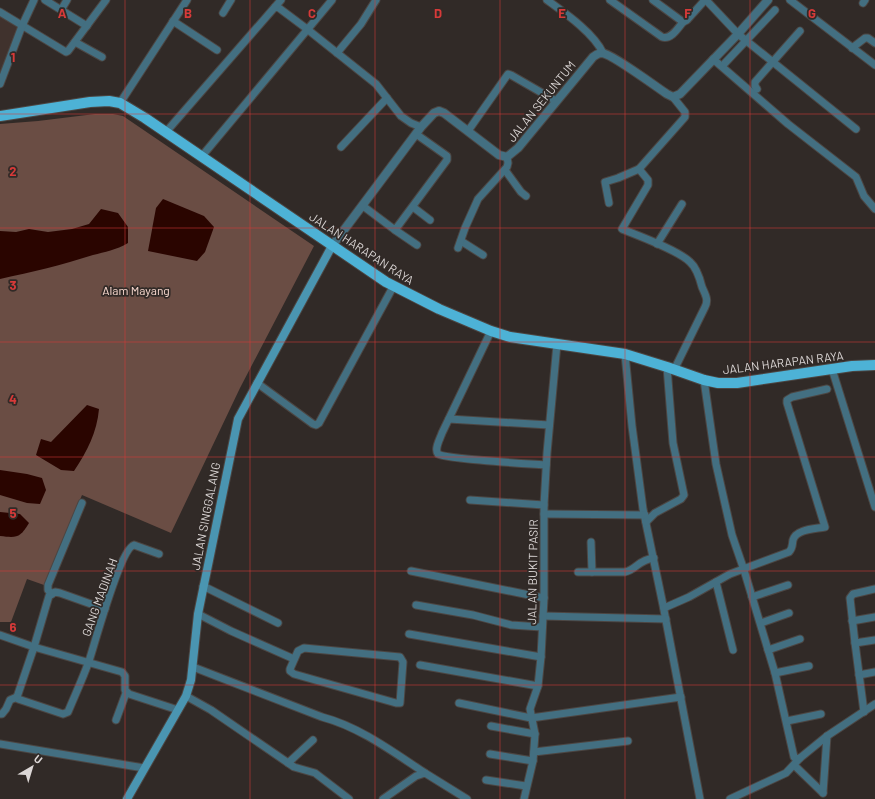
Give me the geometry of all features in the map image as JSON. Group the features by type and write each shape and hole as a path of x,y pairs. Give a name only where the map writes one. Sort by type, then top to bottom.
{"main road":[{"name":"JALAN HARAPAN RAYA","path":"0,116 90,102 109,101 120,103 202,156 393,287 439,309 491,331 510,337 626,354 704,380 718,383 737,383 852,366 875,365"},
{"name":"JALAN SINGGALANG","path":"127,799 186,696 191,680 198,614 236,424 332,246"}],"street":[{"path":"0,84 22,26 34,0"},
{"path":"45,0 87,26"},
{"path":"61,10 66,0"},
{"path":"0,12 63,52 68,51 106,0"},
{"path":"120,103 187,0"},
{"path":"223,13 231,0"},
{"path":"166,132 281,0"},
{"path":"202,156 332,0"},
{"path":"337,53 360,24 376,0"},
{"path":"547,0 582,27 600,46 603,53 618,61 673,97 686,112 685,117 640,169 605,182 609,203"},
{"path":"610,0 666,39 706,0 746,41 856,129"},
{"path":"653,0 683,22"},
{"path":"673,97 680,94 738,34 768,0"},
{"path":"790,0 875,65"},
{"path":"275,7 279,8 307,29 376,84 401,116 411,123 447,156 448,159 396,230"},
{"path":"725,63 775,10"},
{"path":"173,21 217,50"},
{"path":"757,89 755,82 800,31"},
{"path":"852,48 865,38 868,38 875,43"},
{"path":"75,42 102,57"},
{"name":"JALAN SEKUNTUM","path":"332,246 418,131 434,113 439,111 444,113 500,155 507,157 518,148 593,57 603,53"},
{"path":"713,60 788,124 856,177 864,196 875,209"},
{"path":"468,131 508,74 556,101"},
{"path":"341,147 387,98"},
{"path":"458,248 474,206 478,199 505,170 508,163 507,157"},
{"path":"544,514 645,519 681,499 684,495 673,443 671,368 707,301 699,278 692,264 687,259 622,229 648,186 648,180 640,169"},
{"path":"505,170 521,192 526,196"},
{"path":"657,244 682,204"},
{"path":"362,206 417,245"},
{"path":"412,207 430,220"},
{"path":"461,241 483,255"},
{"path":"257,383 313,424 316,425 319,423 393,287"},
{"path":"491,331 442,433 436,449 439,455 546,465"},
{"name":"JALAN BUKIT PASIR","path":"524,799 534,752 535,734 530,709 538,686 541,657 544,598 544,505 546,465 557,344"},
{"path":"626,354 632,426 645,519 664,608 700,799"},
{"path":"832,369 875,506"},
{"path":"704,380 716,464 732,536 761,623 796,757 794,765 786,773 730,799"},
{"path":"664,608 689,597 730,574 789,552 793,547 795,536 799,532 825,527 787,400 792,397 827,389"},
{"path":"449,418 549,425"},
{"path":"470,500 544,505"},
{"path":"52,594 48,590 48,585 82,503"},
{"path":"591,542 592,572"},
{"name":"GANG MADINAH","path":"16,697 18,699 65,713 68,712 89,662 105,608 118,572 131,546 134,545 160,554"},
{"path":"578,572 625,572 629,571 644,560 654,558"},
{"path":"411,571 544,598"},
{"path":"716,582 733,650"},
{"path":"752,597 788,585"},
{"path":"203,586 278,623"},
{"path":"864,712 850,598 851,595 856,593 875,589"},
{"path":"0,714 4,712 10,700 16,697 34,647 49,596 60,592 105,608"},
{"path":"416,605 473,615 511,625 542,627"},
{"path":"761,623 789,613"},
{"path":"198,614 244,637 294,659"},
{"path":"543,616 666,619"},
{"path":"852,621 875,617"},
{"path":"0,634 34,647 89,662 124,674 126,692 116,720"},
{"path":"410,634 541,657"},
{"path":"768,650 800,639"},
{"path":"855,643 875,640"},
{"path":"304,648 397,656 402,659 403,662 400,703 396,704 294,674 290,670 294,659 298,651 304,648"},
{"path":"420,665 538,686"},
{"path":"775,673 809,666"},
{"path":"193,668 322,717 340,721 361,732 467,799"},
{"path":"859,674 875,672"},
{"path":"126,692 178,710"},
{"path":"186,696 211,710 294,767 314,773 349,799"},
{"path":"459,703 531,718 681,698"},
{"path":"796,757 875,704"},
{"path":"787,721 821,714"},
{"path":"491,726 535,734"},
{"path":"794,765 823,793 827,736"},
{"path":"288,763 313,740"},
{"path":"534,752 628,741"},
{"path":"0,744 144,768"},
{"path":"490,754 533,761"},
{"path":"389,798 416,776 425,773"},
{"path":"486,780 526,786"}],"shaded area":[{"path":"0,16 18,28 0,75"},
{"path":"163,199 204,216 214,227 205,252 197,261 148,251 156,208"},
{"path":"101,209 118,213 128,227 128,243 70,262 0,279 0,231 16,232 29,229 48,232 72,229 89,224"},
{"path":"87,405 99,409 98,417 91,442 74,471 61,470 36,455 41,439 51,442"},
{"path":"0,470 42,478 46,490 40,504 27,503 0,495"},
{"path":"0,512 20,514 29,523 23,532 18,536 0,536"}],"green space":[{"name":"Alam Mayang","path":"95,114 113,114 123,116 314,246 240,388 171,533 82,495 44,585 27,579 11,622 0,622 0,124"}]}
